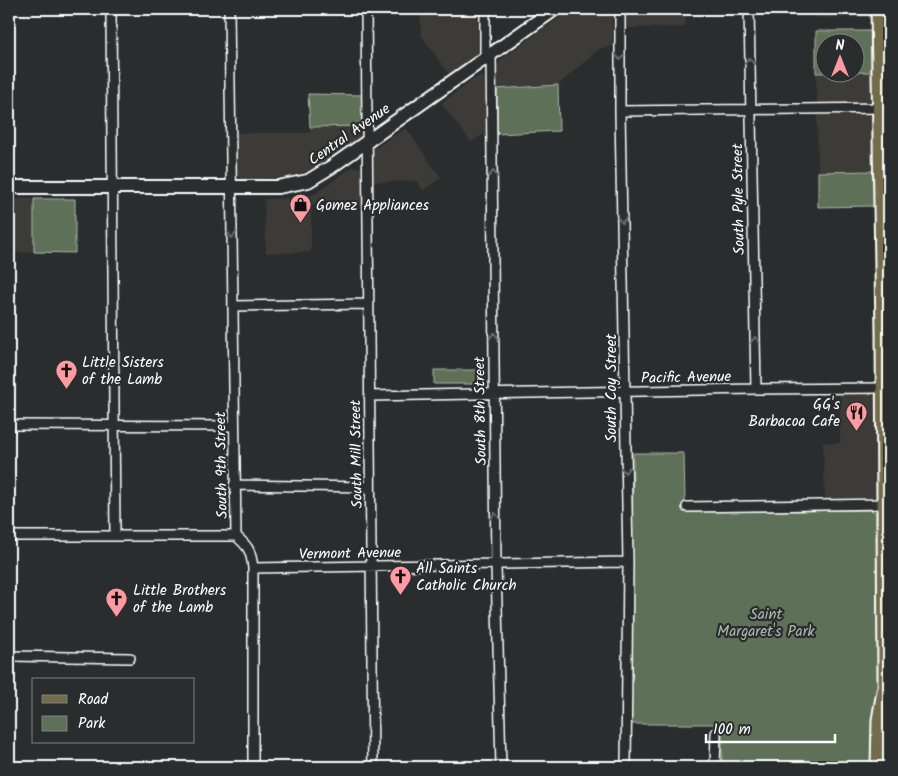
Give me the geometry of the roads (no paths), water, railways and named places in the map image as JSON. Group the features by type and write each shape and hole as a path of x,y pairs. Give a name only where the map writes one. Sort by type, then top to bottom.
{"main road":[{"name":"Central Avenue","path":"9,186 278,187 308,181 332,167 555,9"},
{"path":"879,9 885,108 887,324 884,388 888,504 886,682 880,720 879,767"},
{"path":"886,682 889,704"}],"street":[{"path":"111,9 115,536"},
{"name":"South 9th Street","path":"229,9 234,306 234,485 236,536 247,544 253,568 254,767"},
{"name":"South Mill Street","path":"366,9 373,767"},
{"name":"South 8th Street","path":"486,9 501,767"},
{"name":"South Coy Street","path":"620,9 624,392 628,562 626,767"},
{"name":"South Pyle Street","path":"749,9 756,388"},
{"path":"620,111 885,108"},
{"path":"234,306 369,304"},
{"name":"Pacific Avenue","path":"369,396 756,388 884,388"},
{"path":"9,425 234,426"},
{"path":"234,485 370,487"},
{"path":"687,508 888,504"},
{"path":"9,536 236,536"},
{"name":"Vermont Avenue","path":"253,568 628,562"},
{"path":"9,656 130,658"},
{"path":"716,733 716,767"}],"place":[{"name":"Gomez Appliances","path":"300,224"},
{"name":"Little Sisters of the Lamb","path":"66,390"},
{"name":"GG's Barbacoa Cafe","path":"856,432"},
{"name":"All Saints Catholic Church","path":"400,596"},
{"name":"Little Brothers of the Lamb","path":"117,618"}],"park label":[{"name":"Saint Margaret's Park","path":"766,622"}]}
